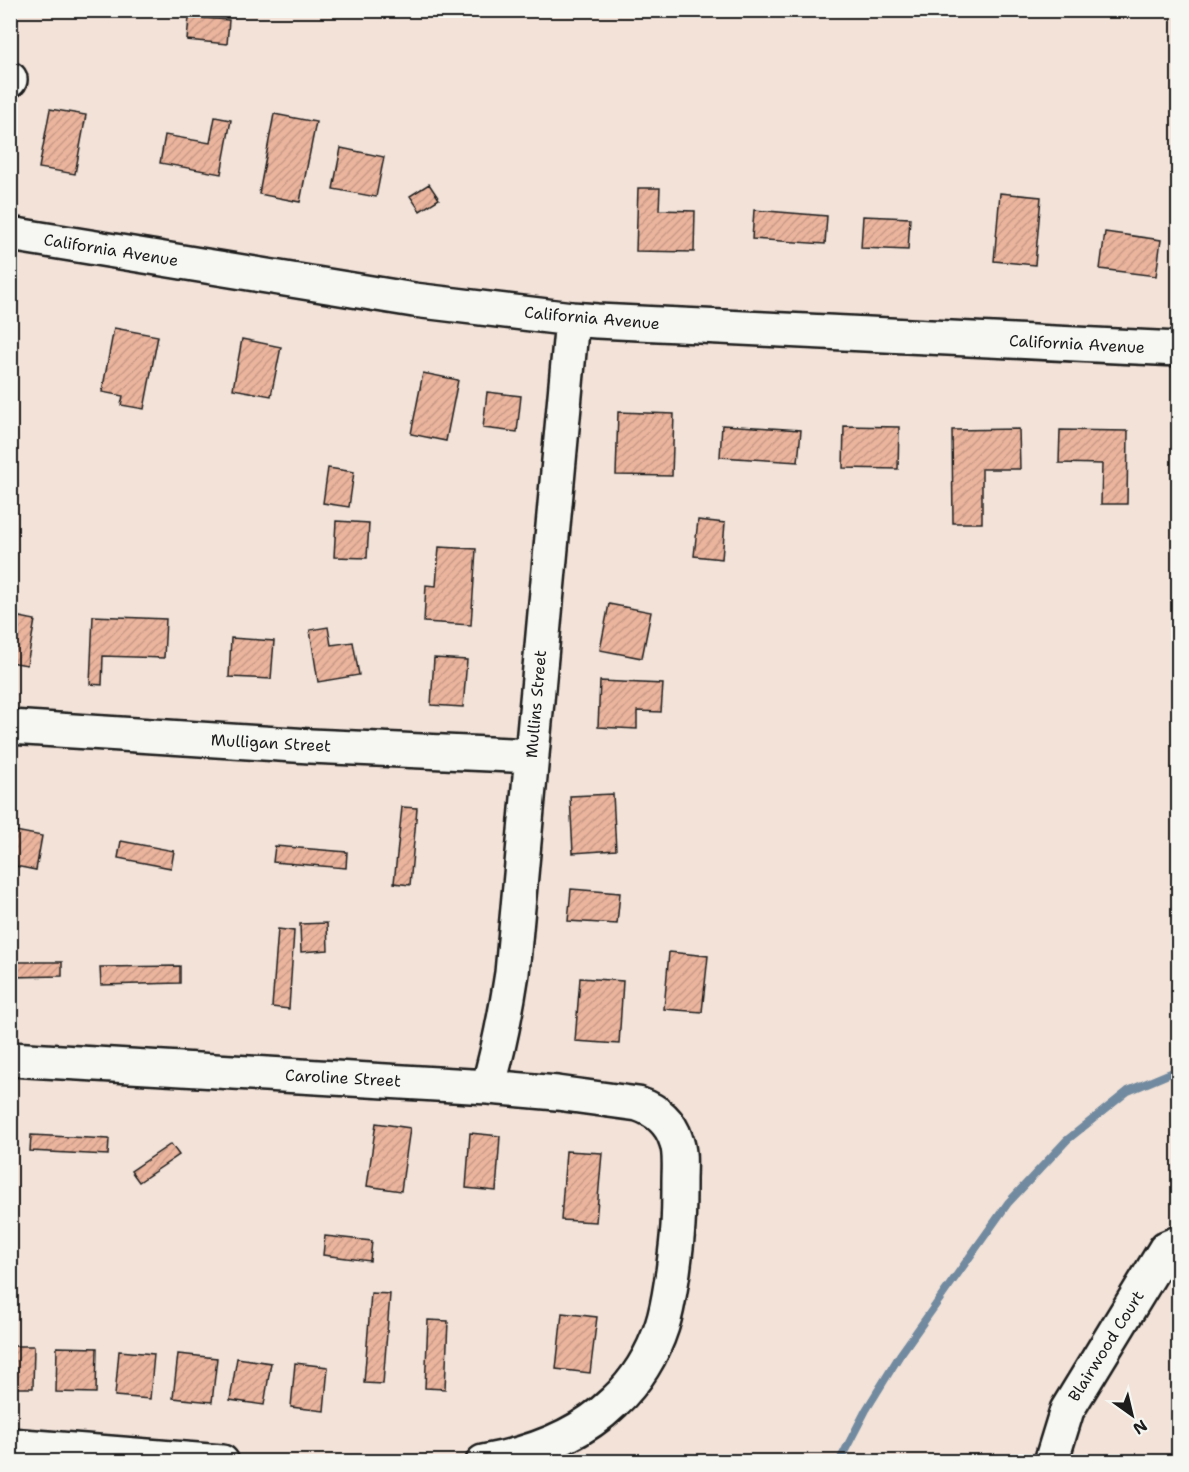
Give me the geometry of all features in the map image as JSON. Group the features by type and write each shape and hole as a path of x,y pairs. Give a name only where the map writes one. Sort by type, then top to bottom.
{"street":[{"name":"California Avenue","path":"10,234 414,300 572,319 1179,349"},
{"name":"Mullins Street","path":"488,1087 507,1011 512,973 572,319"},
{"name":"Mulligan Street","path":"10,727 310,746 531,756"},
{"name":"Caroline Street","path":"10,1059 488,1087 557,1093 638,1104 660,1115 669,1124 677,1141 679,1158 678,1227 670,1294 663,1324 651,1353 634,1379 614,1403 588,1423 559,1439 528,1451 483,1461"},
{"name":"Blairwood Court","path":"1051,1461 1067,1410 1166,1248 1179,1243"},
{"path":"10,1445 222,1461"}],"building":[{"path":"189,17 229,20 227,44 187,40"},
{"path":"50,109 86,115 75,174 39,168"},
{"path":"274,114 316,122 300,202 259,194"},
{"path":"215,117 231,120 221,174 160,163 165,135 210,143"},
{"path":"341,148 384,157 376,197 333,189"},
{"path":"429,184 439,199 420,211 410,196"},
{"path":"638,188 660,188 659,210 695,211 694,252 636,251"},
{"path":"1000,193 1041,197 1035,265 994,261"},
{"path":"754,210 827,216 825,244 752,239"},
{"path":"863,216 910,218 908,250 861,248"},
{"path":"1105,232 1161,240 1156,276 1100,269"},
{"path":"114,328 158,336 144,409 121,405 123,396 102,392"},
{"path":"242,339 281,347 271,396 233,389"},
{"path":"423,373 458,380 446,441 411,434"},
{"path":"487,392 521,396 517,432 483,428"},
{"path":"618,412 674,414 672,476 616,475"},
{"path":"722,425 801,430 798,462 720,457"},
{"path":"844,426 899,427 898,469 843,468"},
{"path":"1019,429 1020,469 982,469 982,523 953,523 952,430"},
{"path":"1060,430 1128,431 1127,504 1101,504 1102,464 1059,463"},
{"path":"328,468 354,472 349,507 323,503"},
{"path":"698,520 725,523 722,559 694,556"},
{"path":"336,521 369,523 367,558 334,557"},
{"path":"439,547 476,549 471,625 424,622 426,585 436,586"},
{"path":"609,604 651,612 642,658 600,650"},
{"path":"10,615 35,620 27,665 10,662"},
{"path":"93,616 166,619 164,658 103,656 102,685 90,684"},
{"path":"328,627 331,645 353,642 359,675 318,682 310,630"},
{"path":"231,638 274,641 271,679 229,677"},
{"path":"434,658 467,660 463,707 431,705"},
{"path":"600,681 663,684 661,712 637,711 637,729 598,727"},
{"path":"613,794 616,850 573,853 570,796"},
{"path":"402,807 417,808 410,885 394,883"},
{"path":"10,830 42,836 36,870 10,865"},
{"path":"121,841 174,851 171,868 118,858"},
{"path":"275,846 347,852 346,868 273,862"},
{"path":"571,889 620,893 617,924 568,921"},
{"path":"327,923 328,950 301,952 300,924"},
{"path":"278,929 294,931 289,1009 272,1007"},
{"path":"669,952 708,956 702,1012 664,1009"},
{"path":"10,962 62,962 62,976 10,977"},
{"path":"180,966 180,983 101,985 100,967"},
{"path":"580,978 623,981 619,1044 575,1041"},
{"path":"376,1123 410,1128 401,1191 367,1186"},
{"path":"470,1133 500,1136 496,1191 466,1188"},
{"path":"31,1135 109,1139 108,1155 30,1151"},
{"path":"171,1144 179,1155 139,1182 131,1171"},
{"path":"566,1151 602,1153 596,1222 561,1220"},
{"path":"325,1236 372,1241 370,1261 323,1255"},
{"path":"371,1293 390,1294 383,1384 364,1383"},
{"path":"562,1313 597,1317 590,1373 556,1369"},
{"path":"428,1320 448,1321 445,1389 425,1388"},
{"path":"10,1346 34,1346 33,1388 10,1388"},
{"path":"57,1347 97,1348 96,1393 56,1392"},
{"path":"119,1351 154,1354 150,1399 115,1396"},
{"path":"178,1354 217,1358 212,1402 173,1398"},
{"path":"237,1358 271,1363 264,1405 230,1400"},
{"path":"295,1363 328,1367 324,1411 291,1407"}],"waterway":[{"path":"839,1462 866,1410 900,1355 1008,1203 1067,1140 1128,1091 1178,1070"}]}
